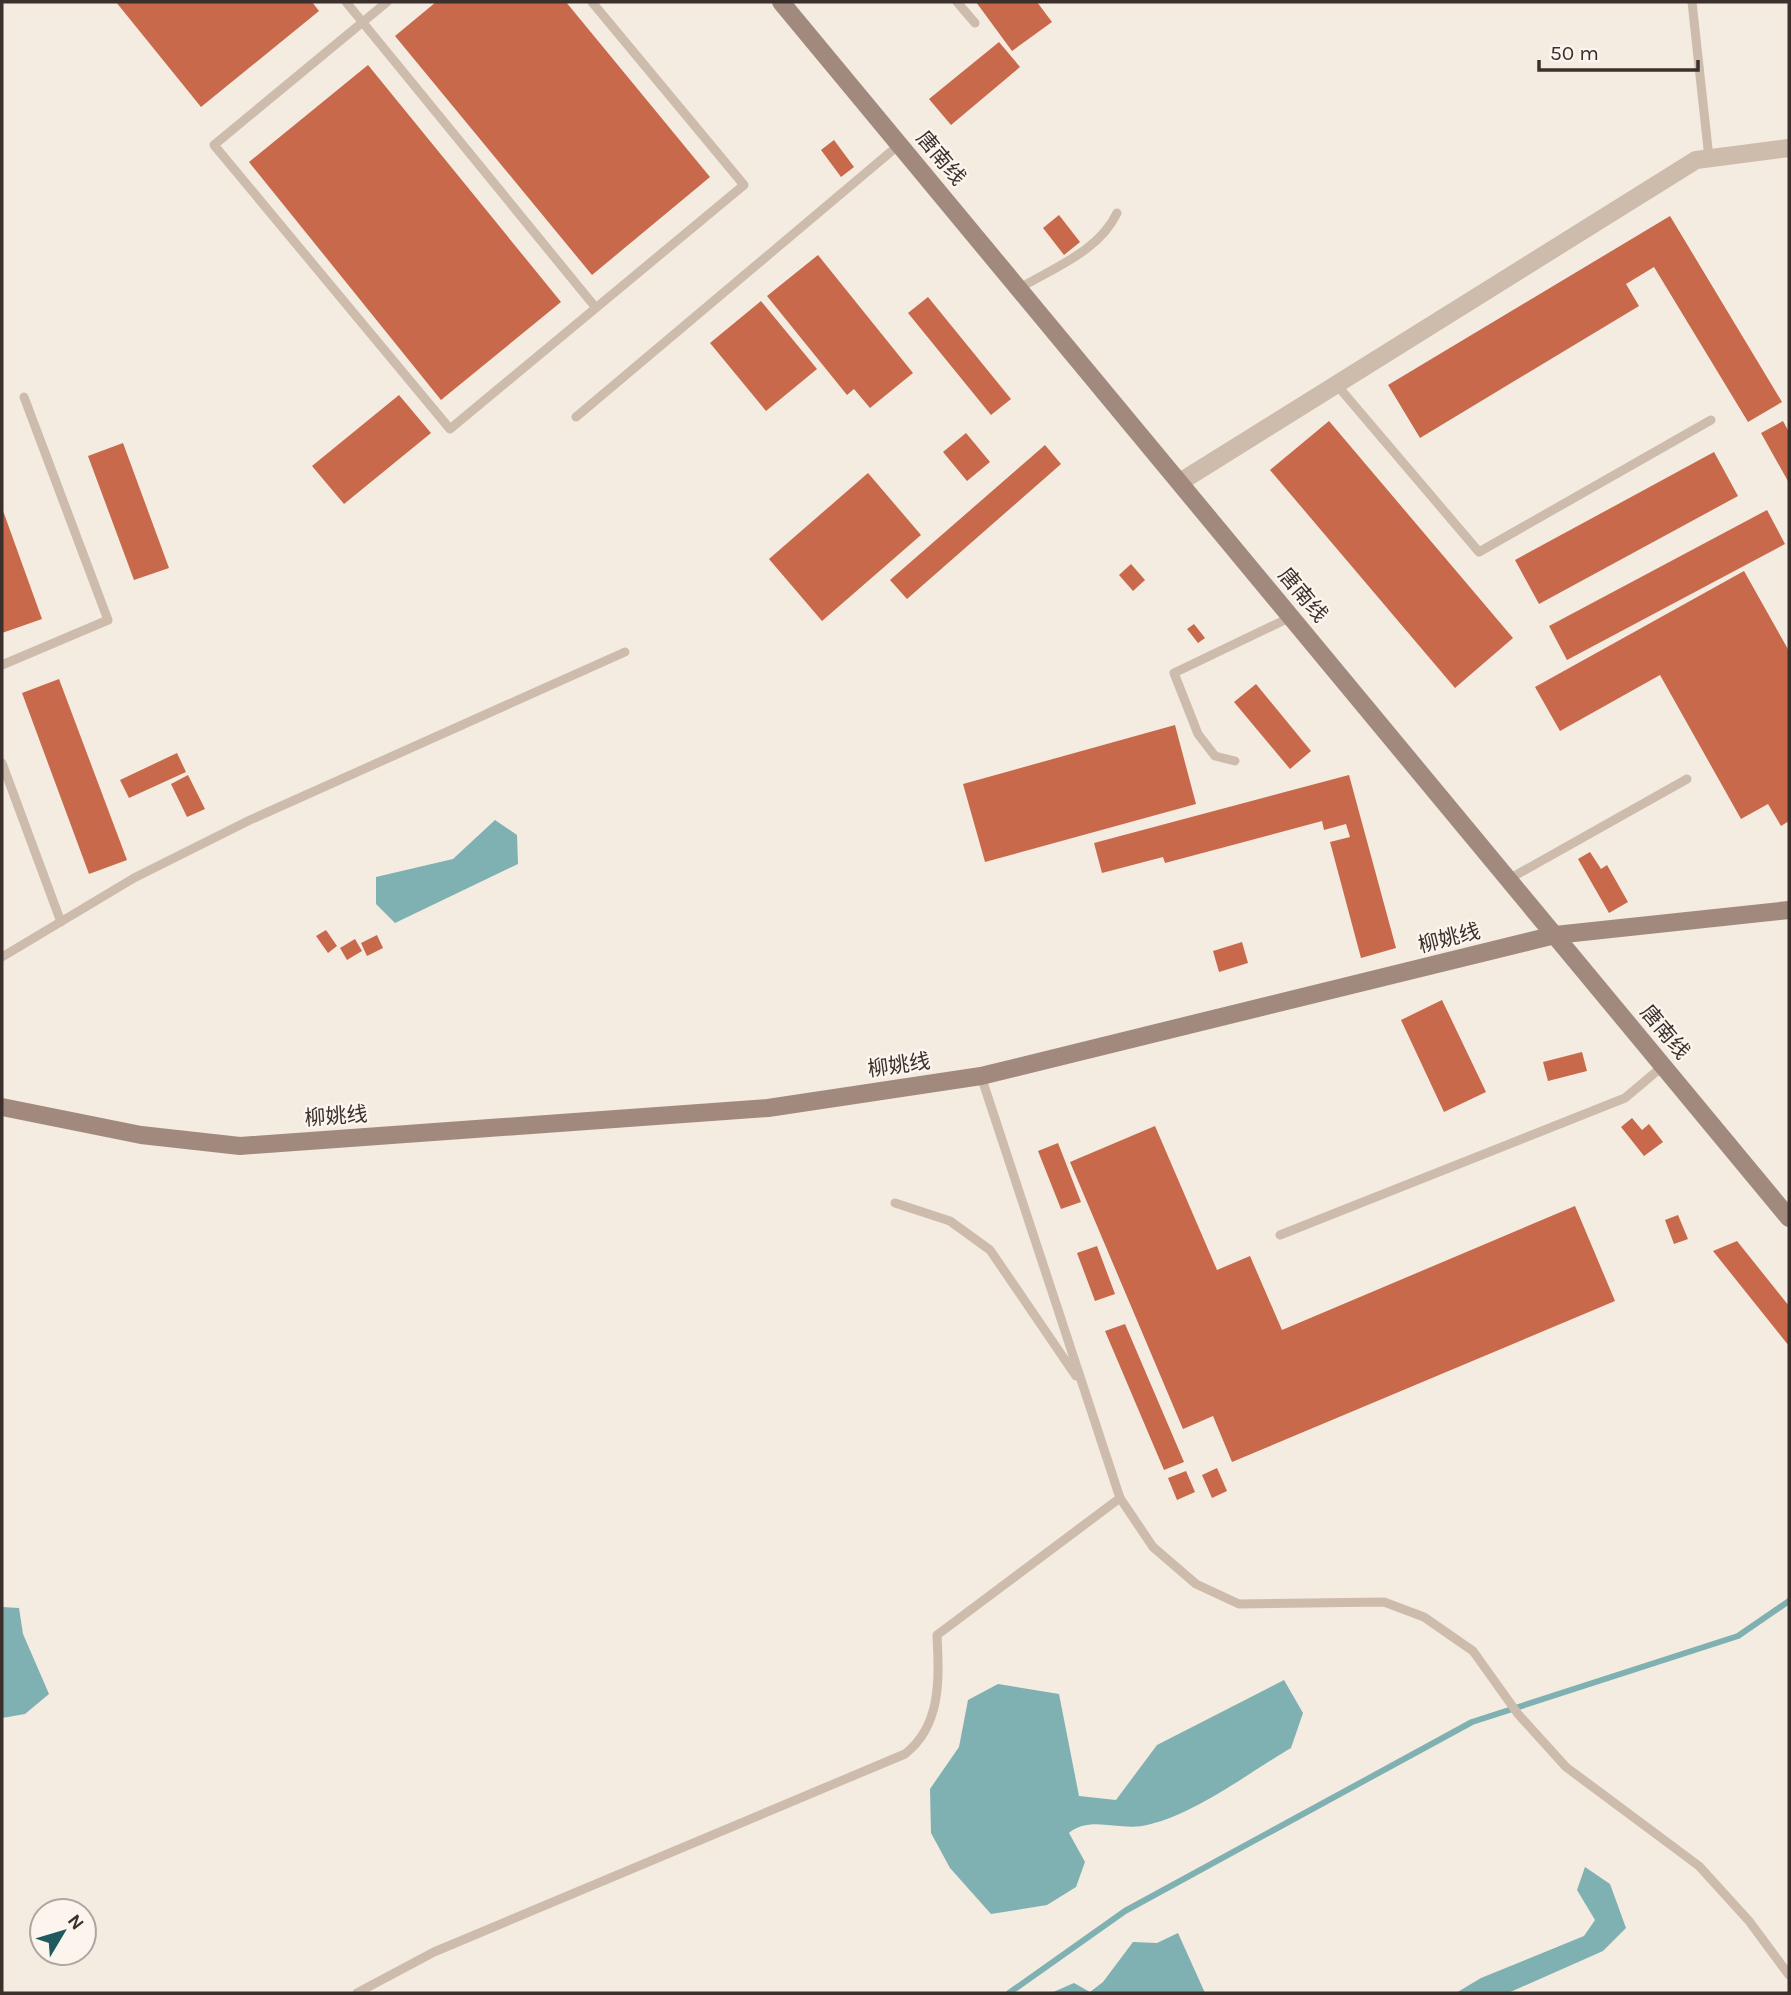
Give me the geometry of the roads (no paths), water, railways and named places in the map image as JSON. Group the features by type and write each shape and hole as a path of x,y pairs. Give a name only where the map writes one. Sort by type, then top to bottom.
{"street":[{"name":"唐南线","path":"781,2 1789,1218"},
{"path":"1180,482 1696,160 1789,148"},
{"name":"柳姚线","path":"2,1107 142,1135 240,1146 768,1108 981,1076 1555,935 1789,910"}],"lane":[{"path":"346,2 596,308"},
{"path":"387,2 215,145 450,429 744,185 592,2"},
{"path":"957,2 975,23"},
{"path":"1692,2 1709,158"},
{"path":"576,417 900,145"},
{"path":"1020,288 1096,242 1108,232 1117,213"},
{"path":"1336,384 1479,552 1710,420"},
{"path":"2,665 108,620 24,397"},
{"path":"1235,761 1215,756 1198,734 1174,673 1291,617"},
{"path":"2,957 134,877 250,820 625,652"},
{"path":"2,763 61,922"},
{"path":"1509,879 1687,779"},
{"path":"1280,1235 1625,1098 1663,1066"},
{"path":"981,1076 1120,1498 1153,1547 1196,1584 1238,1604 1384,1602 1424,1617 1473,1651 1518,1714 1566,1767 1699,1866 1749,1921 1789,1975"},
{"path":"895,1203 950,1221 990,1250 1083,1386"},
{"path":"357,1993 434,1952 905,1754 919,1743 931,1720 939,1681 937,1635 1120,1498"}],"water":[{"path":"495,820 517,835 518,864 395,923 376,904 376,877 453,859"},
{"path":"2,1607 19,1608 23,1634 49,1694 25,1714 2,1718"},
{"path":"1284,1680 1303,1713 1291,1748 1180,1814 1142,1826 1094,1824 1085,1825 1069,1833 1085,1862 1076,1887 1047,1905 991,1914 950,1868 931,1833 930,1789 959,1747 968,1700 998,1684 1059,1694 1079,1796 1116,1800 1157,1745"},
{"path":"1585,1867 1610,1884 1626,1928 1603,1951 1508,1993 1456,1993 1481,1978 1584,1936 1595,1920 1577,1890"},
{"path":"1178,1933 1205,1993 1051,1993 1074,1983 1090,1992 1103,1982 1133,1942 1157,1943"}],"waterway":[{"path":"1009,1993 1125,1911 1472,1722 1738,1636 1789,1601"}]}
